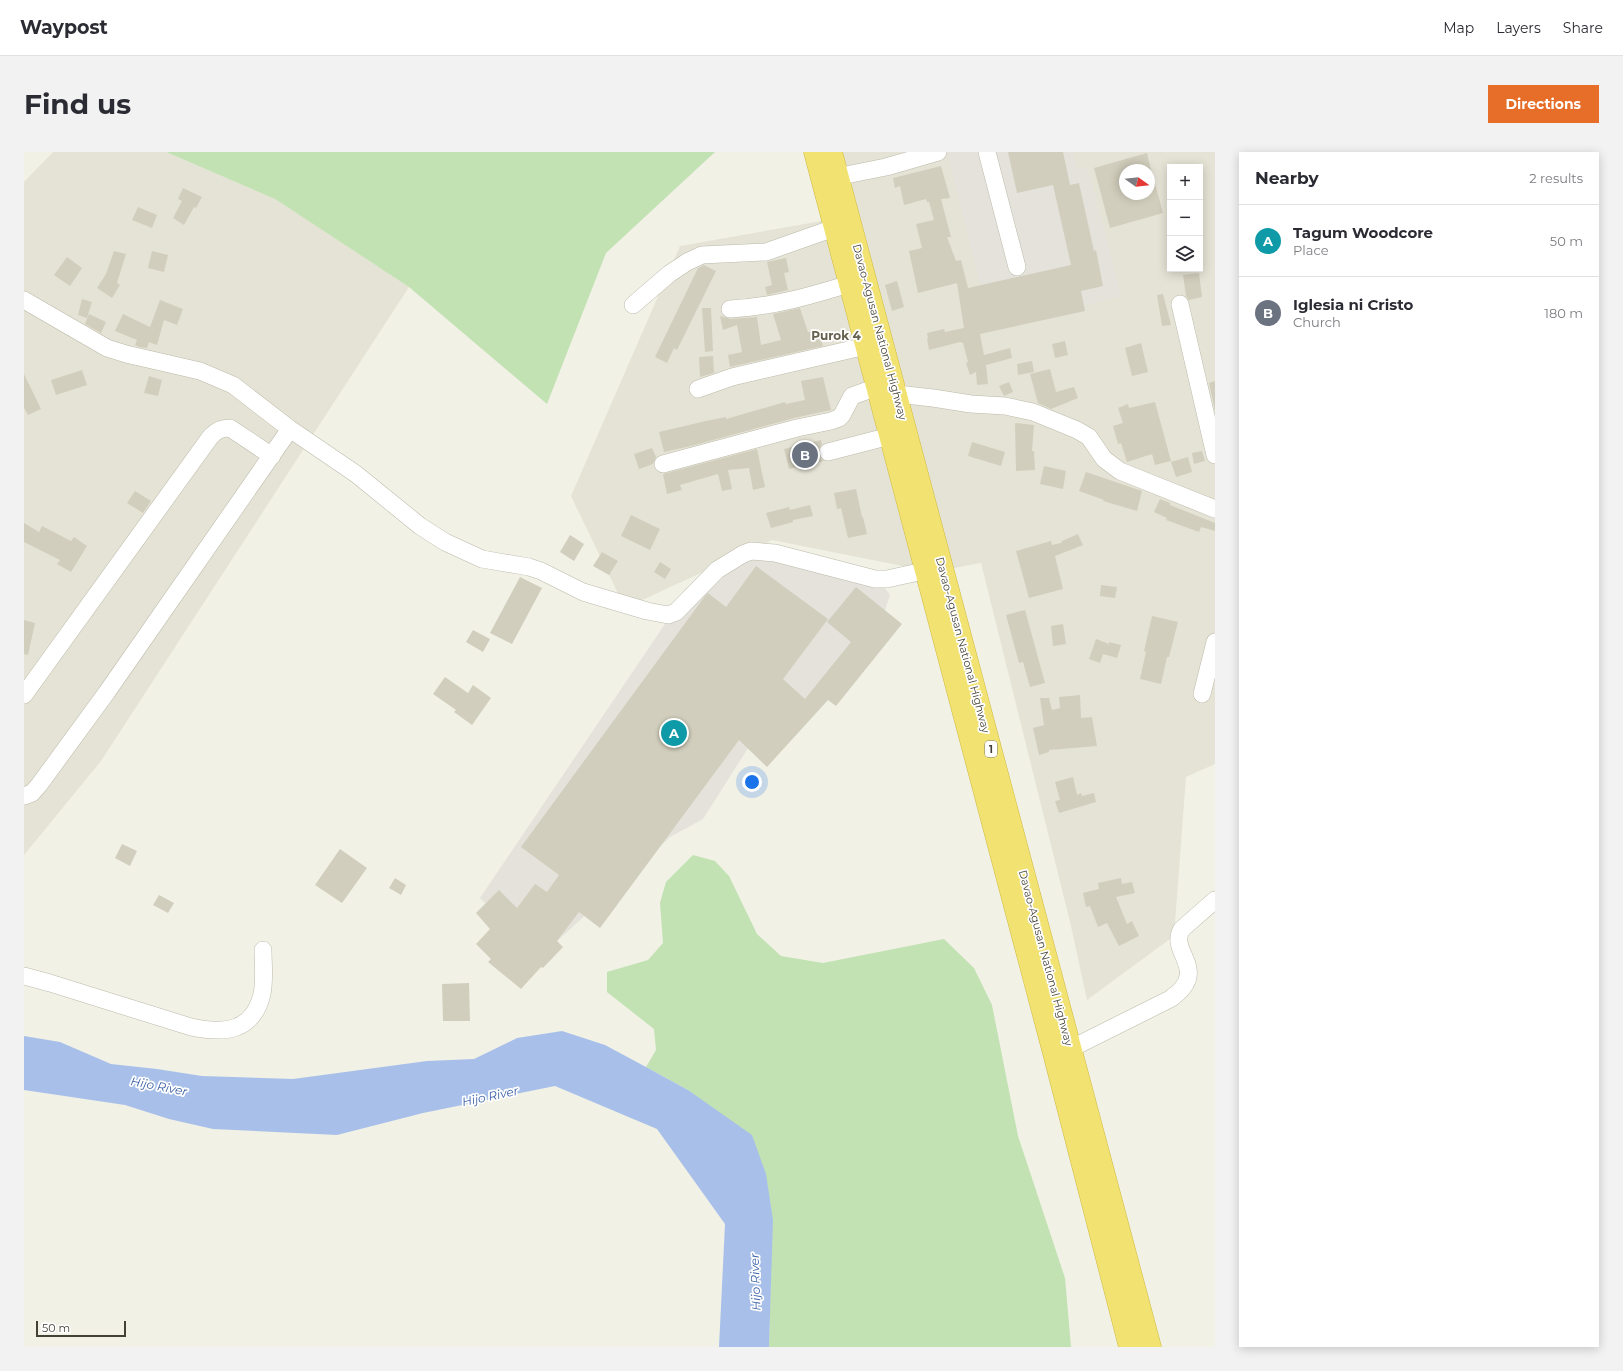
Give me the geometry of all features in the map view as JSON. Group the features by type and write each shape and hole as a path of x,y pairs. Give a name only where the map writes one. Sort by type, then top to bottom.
{"highway":[{"name":"Davao-Agusan National Highway","path":"815,152 830,178 934,568 1054,1053 1130,1347"},
{"name":"Davao-Agusan National Highway","path":"831,152 830,178 834,228 866,346 887,390 890,436 934,568 1070,1049 1150,1347"}],"street":[{"path":"830,178 886,167 902,157 938,152"},
{"path":"987,152 1017,267"},
{"path":"633,305 669,274 687,262 702,255 766,252 834,228"},
{"path":"730,309 778,304 849,284"},
{"path":"24,300 107,348 126,354 200,371 233,385 290,429 356,474 420,526 444,542 482,559 529,567 541,571 583,592 660,615 668,615 676,612 717,570 742,554 751,551 775,553 875,579 887,579 934,568"},
{"path":"1180,304 1215,455"},
{"path":"698,389 732,378 866,346"},
{"path":"663,464 797,428 831,421 842,415 852,396 887,390 971,404 1005,406 1033,412 1077,430 1089,437 1104,458 1120,471 1215,508"},
{"path":"24,695 216,431 223,428 230,428 272,456"},
{"path":"24,796 32,793 39,785 107,692 290,429"},
{"path":"828,452 890,436"},
{"path":"1202,694 1215,642"},
{"path":"1070,1049 1170,999 1179,993 1185,986 1189,974 1179,939 1179,933 1215,900"},
{"path":"24,976 191,1027 210,1031 229,1030 244,1024 256,1011 262,993 263,950"}],"shaded area":[{"path":"53,152 166,152 275,199 409,287 101,761 24,855 24,182"},
{"path":"840,152 1215,152 1215,764 1186,777 1174,936 1087,1000 1071,926 981,563 933,572 772,540 625,608 571,496 680,246 827,220"},
{"path":"947,152 1073,152 1078,170 1088,167 1121,296 991,330"},
{"path":"754,552 882,584 890,595 882,619 838,688 757,734 703,819 670,837 541,956 480,898 667,621"}],"green space":[{"path":"166,152 715,152 606,253 547,404 409,287 275,199"},
{"path":"693,855 715,861 729,876 757,934 781,956 823,963 944,939 974,968 992,1005 1018,1136 1065,1278 1071,1347 769,1347 771,1265 688,1090 646,1067 656,1050 654,1029 607,992 607,972 648,960 663,943 660,903 666,882"}],"water":[{"name":"Hijo River","path":"562,1031 605,1045 646,1067 688,1090 752,1135 766,1174 773,1220 769,1347 719,1347 725,1224 657,1129 555,1086 423,1113 337,1135 213,1129 169,1119 125,1105 24,1090 24,1036 60,1042 111,1064 202,1076 293,1079 427,1061 474,1059 517,1038"}],"building":[{"path":"1008,152 1063,152 1070,185 1079,183 1094,251 1096,250 1103,286 1081,291 1085,311 980,334 984,355 1010,348 1012,358 986,365 988,384 977,385 976,372 970,375 966,363 968,362 963,343 960,342 929,350 927,333 944,329 945,332 964,328 957,283 918,293 909,251 922,248 916,224 934,220 929,202 927,202 926,199 904,205 900,186 895,188 893,178 941,166 950,198 941,199 951,237 947,237 956,261 961,260 968,288 1071,265 1053,185 1017,193"},
{"path":"1147,153 1150,164 1119,164 1119,200 1155,200 1155,183 1163,213 1110,228 1094,168"},
{"path":"183,188 202,197 196,208 194,207 184,225 173,218 182,201 178,199"},
{"path":"138,207 157,215 152,228 132,220"},
{"path":"114,251 126,254 117,283 120,285 112,298 97,288 106,274"},
{"path":"152,251 168,255 164,272 148,268"},
{"path":"67,257 82,268 70,286 54,275"},
{"path":"786,258 789,272 784,273 788,290 767,295 765,287 772,285 767,262"},
{"path":"704,265 716,271 677,350 674,348 667,363 655,357 698,268"},
{"path":"1199,273 1202,297 1189,300 1186,296 1183,275"},
{"path":"897,281 904,307 892,311 885,285"},
{"path":"1163,294 1171,325 1162,326 1157,295"},
{"path":"82,299 92,302 87,318 78,315"},
{"path":"160,300 183,309 177,325 164,320 157,345 149,342 147,348 139,347 135,345 137,340 115,331 123,314 150,327"},
{"path":"702,308 711,308 713,351 705,352"},
{"path":"800,308 808,332 818,330 823,346 730,367 728,355 742,352 737,325 723,330 720,316 731,319 757,317 761,345 781,340 773,314"},
{"path":"89,314 106,322 101,333 85,324"},
{"path":"1065,341 1068,355 1055,358 1052,344"},
{"path":"1141,343 1148,372 1132,376 1125,348"},
{"path":"713,356 714,373 700,377 699,357"},
{"path":"1032,361 1034,372 1018,375 1017,364"},
{"path":"1050,369 1056,392 1074,387 1078,398 1051,409 1038,403 1030,374"},
{"path":"82,370 87,385 56,395 51,380"},
{"path":"24,374 41,409 28,415 24,408"},
{"path":"149,376 162,380 158,396 144,393"},
{"path":"823,377 831,410 794,418 664,452 659,432 726,417 726,419 785,402 786,404 805,400 801,381"},
{"path":"1215,381 1215,411 1209,383"},
{"path":"1009,382 1013,392 1004,396 999,386"},
{"path":"1155,402 1171,461 1155,465 1152,454 1127,462 1121,443 1118,444 1113,426 1123,423 1118,408 1128,404 1129,408"},
{"path":"1015,423 1034,425 1032,451 1034,451 1035,470 1016,471"},
{"path":"821,440 822,444 818,454 824,461 789,469 784,449"},
{"path":"972,442 1005,452 1001,466 968,456"},
{"path":"652,448 656,457 653,464 639,469 634,454"},
{"path":"757,449 765,487 753,490 749,468 728,470 732,489 722,491 718,474 680,485 682,490 667,494 663,474"},
{"path":"1202,451 1205,461 1194,464 1192,453"},
{"path":"1188,457 1192,472 1176,477 1171,462"},
{"path":"1044,466 1066,471 1063,489 1040,484"},
{"path":"1086,472 1142,491 1137,511 1103,501 1104,500 1079,491"},
{"path":"856,489 867,534 848,538 841,508 837,509 834,493"},
{"path":"135,491 151,501 143,513 127,503"},
{"path":"1160,499 1170,503 1170,505 1215,523 1215,531 1201,527 1199,532 1166,520 1167,518 1154,512"},
{"path":"810,505 813,516 793,520 793,522 771,528 766,513 789,507 790,510"},
{"path":"631,515 660,529 650,550 621,536"},
{"path":"24,523 39,532 42,526 71,541 74,537 87,546 71,572 57,564 60,560 24,542"},
{"path":"1078,534 1083,545 1055,556 1063,589 1029,598 1016,551 1051,541 1052,545 1061,543 1062,541"},
{"path":"570,535 584,544 574,561 560,552"},
{"path":"602,552 618,561 609,575 593,566"},
{"path":"660,562 671,569 665,579 654,572"},
{"path":"756,566 828,619 783,679 805,699 851,642 827,622 856,587 902,624 836,706 828,700 767,767 739,740 600,928 579,912 557,941 563,947 543,968 541,967 521,989 488,962 491,959 476,944 490,929 476,913 499,890 517,908 535,884 547,892 559,875 521,847 705,596 708,593 726,607"},
{"path":"520,577 542,588 512,644 490,633"},
{"path":"1101,585 1117,587 1115,598 1100,596"},
{"path":"1025,610 1045,683 1030,687 1023,662 1019,663 1006,615"},
{"path":"1152,616 1178,622 1169,657 1167,657 1161,684 1140,679 1146,652 1144,651"},
{"path":"24,620 35,623 28,655 24,654"},
{"path":"1063,624 1066,644 1053,646 1051,626"},
{"path":"473,630 490,639 483,652 466,642"},
{"path":"1096,639 1109,644 1109,642 1121,645 1117,658 1103,654 1100,663 1089,659"},
{"path":"445,677 468,693 473,685 491,698 472,725 454,712 456,710 433,694"},
{"path":"1080,695 1081,718 1092,717 1097,746 1049,750 1049,752 1039,755 1033,728 1044,725 1040,698 1049,698 1052,710 1060,708 1059,697"},
{"path":"1073,777 1077,795 1081,793 1082,796 1094,793 1096,802 1059,813 1055,801 1060,800 1055,782"},
{"path":"122,844 137,851 130,866 115,858"},
{"path":"340,849 367,868 342,903 315,885"},
{"path":"395,878 406,885 401,895 389,888"},
{"path":"1121,878 1122,884 1132,882 1135,893 1116,897 1127,924 1132,921 1139,936 1119,946 1107,923 1098,927 1090,906 1086,907 1083,893 1099,889 1098,883"},
{"path":"159,895 174,903 168,913 153,905"},
{"path":"469,983 470,1021 443,1021 442,984"}],"place":[{"name":"Iglesia ni Cristo","path":"805,455"},
{"name":"Tagum Woodcore","path":"674,733"}],"district":[{"name":"Purok 4","path":"836,335"}]}
